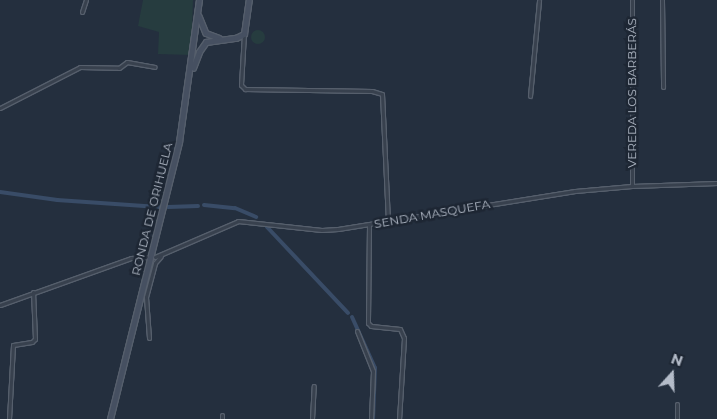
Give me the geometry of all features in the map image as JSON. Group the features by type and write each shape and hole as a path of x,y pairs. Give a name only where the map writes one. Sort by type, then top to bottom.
{"main road":[{"path":"190,79 202,46 223,39 236,38 244,34 249,0"},
{"name":"RONDA DE ORIHUELA","path":"110,419 167,194 190,79 199,1"},
{"path":"198,13 206,33 223,39"}],"street":[{"path":"82,12 86,0"},
{"path":"530,96 539,0"},
{"name":"VEREDA LOS BARBERÁS","path":"632,0 632,186"},
{"path":"662,0 663,87"},
{"path":"244,34 241,85 245,89 382,94 388,221"},
{"path":"236,38 243,48"},
{"path":"0,108 80,67 119,68 127,62 155,67"},
{"name":"SENDA MASQUEFA","path":"155,257 238,221 322,230 516,200 632,186 717,183"},
{"path":"369,224 368,323 371,326 400,329 404,338 399,419"},
{"path":"149,338 146,297 155,264 161,255"},
{"path":"0,305 130,258 146,257"},
{"path":"9,419 13,344 32,342 35,339 33,292"},
{"path":"357,331 373,371 371,419"},
{"path":"312,419 314,386"},
{"path":"677,404 677,419"}],"green space":[{"path":"143,0 193,0 191,55 158,54 159,32 138,26"},
{"path":"255,30 261,30 265,37 261,44 255,44 251,40 251,34"}],"waterway":[{"path":"0,192 57,200 159,207"},
{"path":"204,205 235,208 256,217"},
{"path":"168,207 198,206"},
{"path":"267,227 348,313"},
{"path":"352,317 375,368 373,419"}]}
